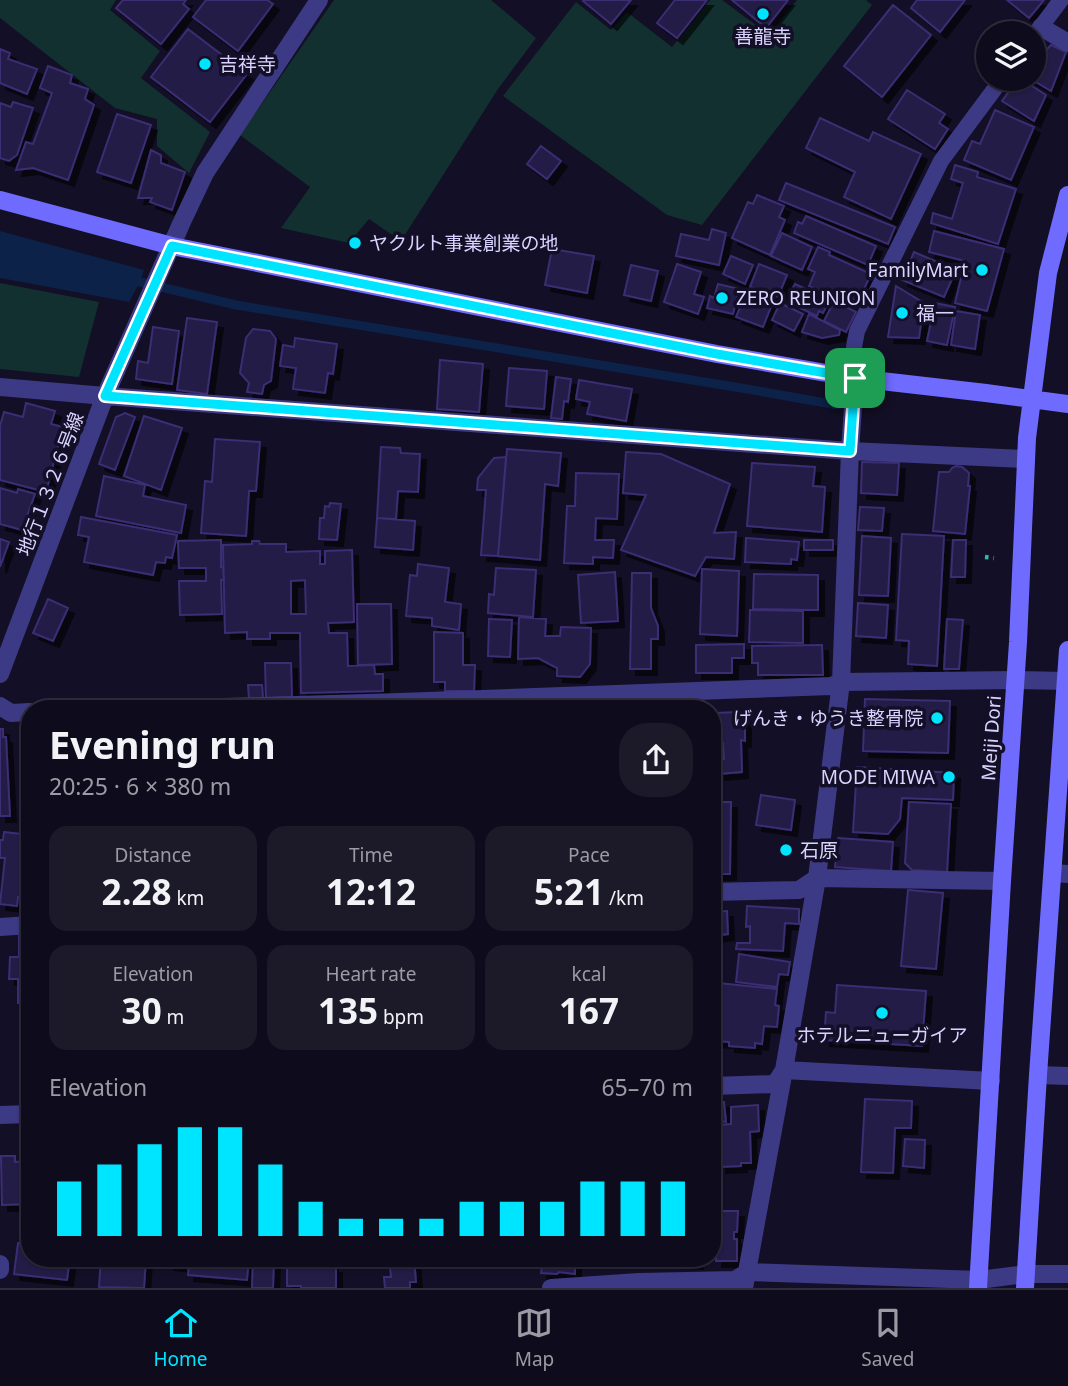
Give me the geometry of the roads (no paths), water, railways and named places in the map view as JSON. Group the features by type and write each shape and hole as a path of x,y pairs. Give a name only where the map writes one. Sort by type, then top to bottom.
{"street":[{"path":"172,246 205,173 319,0"},
{"path":"1046,34 1068,43"},
{"name":"Meiji Dori","path":"978,1284 1016,680 1026,459 1048,273 1068,195"},
{"path":"0,200 172,246 717,354 855,378 1068,404"},
{"name":"地行１３２６号線","path":"0,674 105,396 172,246"},
{"path":"746,1280 817,878 841,682 855,378"},
{"path":"0,387 850,451 1026,459"},
{"path":"1026,1281 1038,1075 1060,874 1068,650"},
{"path":"454,700 831,686 841,682 1066,681"},
{"path":"0,706 11,713 21,712"},
{"path":"721,892 799,890 817,878 1002,881"},
{"path":"0,927 21,926"},
{"path":"784,1070 991,1081"},
{"path":"721,1086 775,1084 784,1070"},
{"path":"1038,1075 1068,1076"},
{"path":"0,1115 21,1114"},
{"path":"0,1264 0,1270"},
{"path":"551,1288 639,1282 735,1280 978,1284 1068,1275"}],"lane":[{"path":"1045,21 1061,0"},
{"path":"855,378 854,347 857,331 941,161 993,91"}],"water":[{"path":"0,231 144,270 129,302 0,278"}],"waterway":[{"path":"140,282 236,305 837,405"}],"place":[{"name":"善龍寺","path":"763,14"},
{"name":"吉祥寺","path":"205,64"},
{"name":"ヤクルト事業創業の地","path":"355,243"},
{"name":"FamilyMart","path":"982,270"},
{"name":"ZERO REUNION","path":"722,298"},
{"name":"福一","path":"902,313"},
{"name":"げんき・ゆうき整骨院","path":"937,718"},
{"name":"MODE MIWA","path":"949,777"},
{"name":"石原","path":"786,850"},
{"name":"ホテルニューガイア","path":"882,1013"}]}
